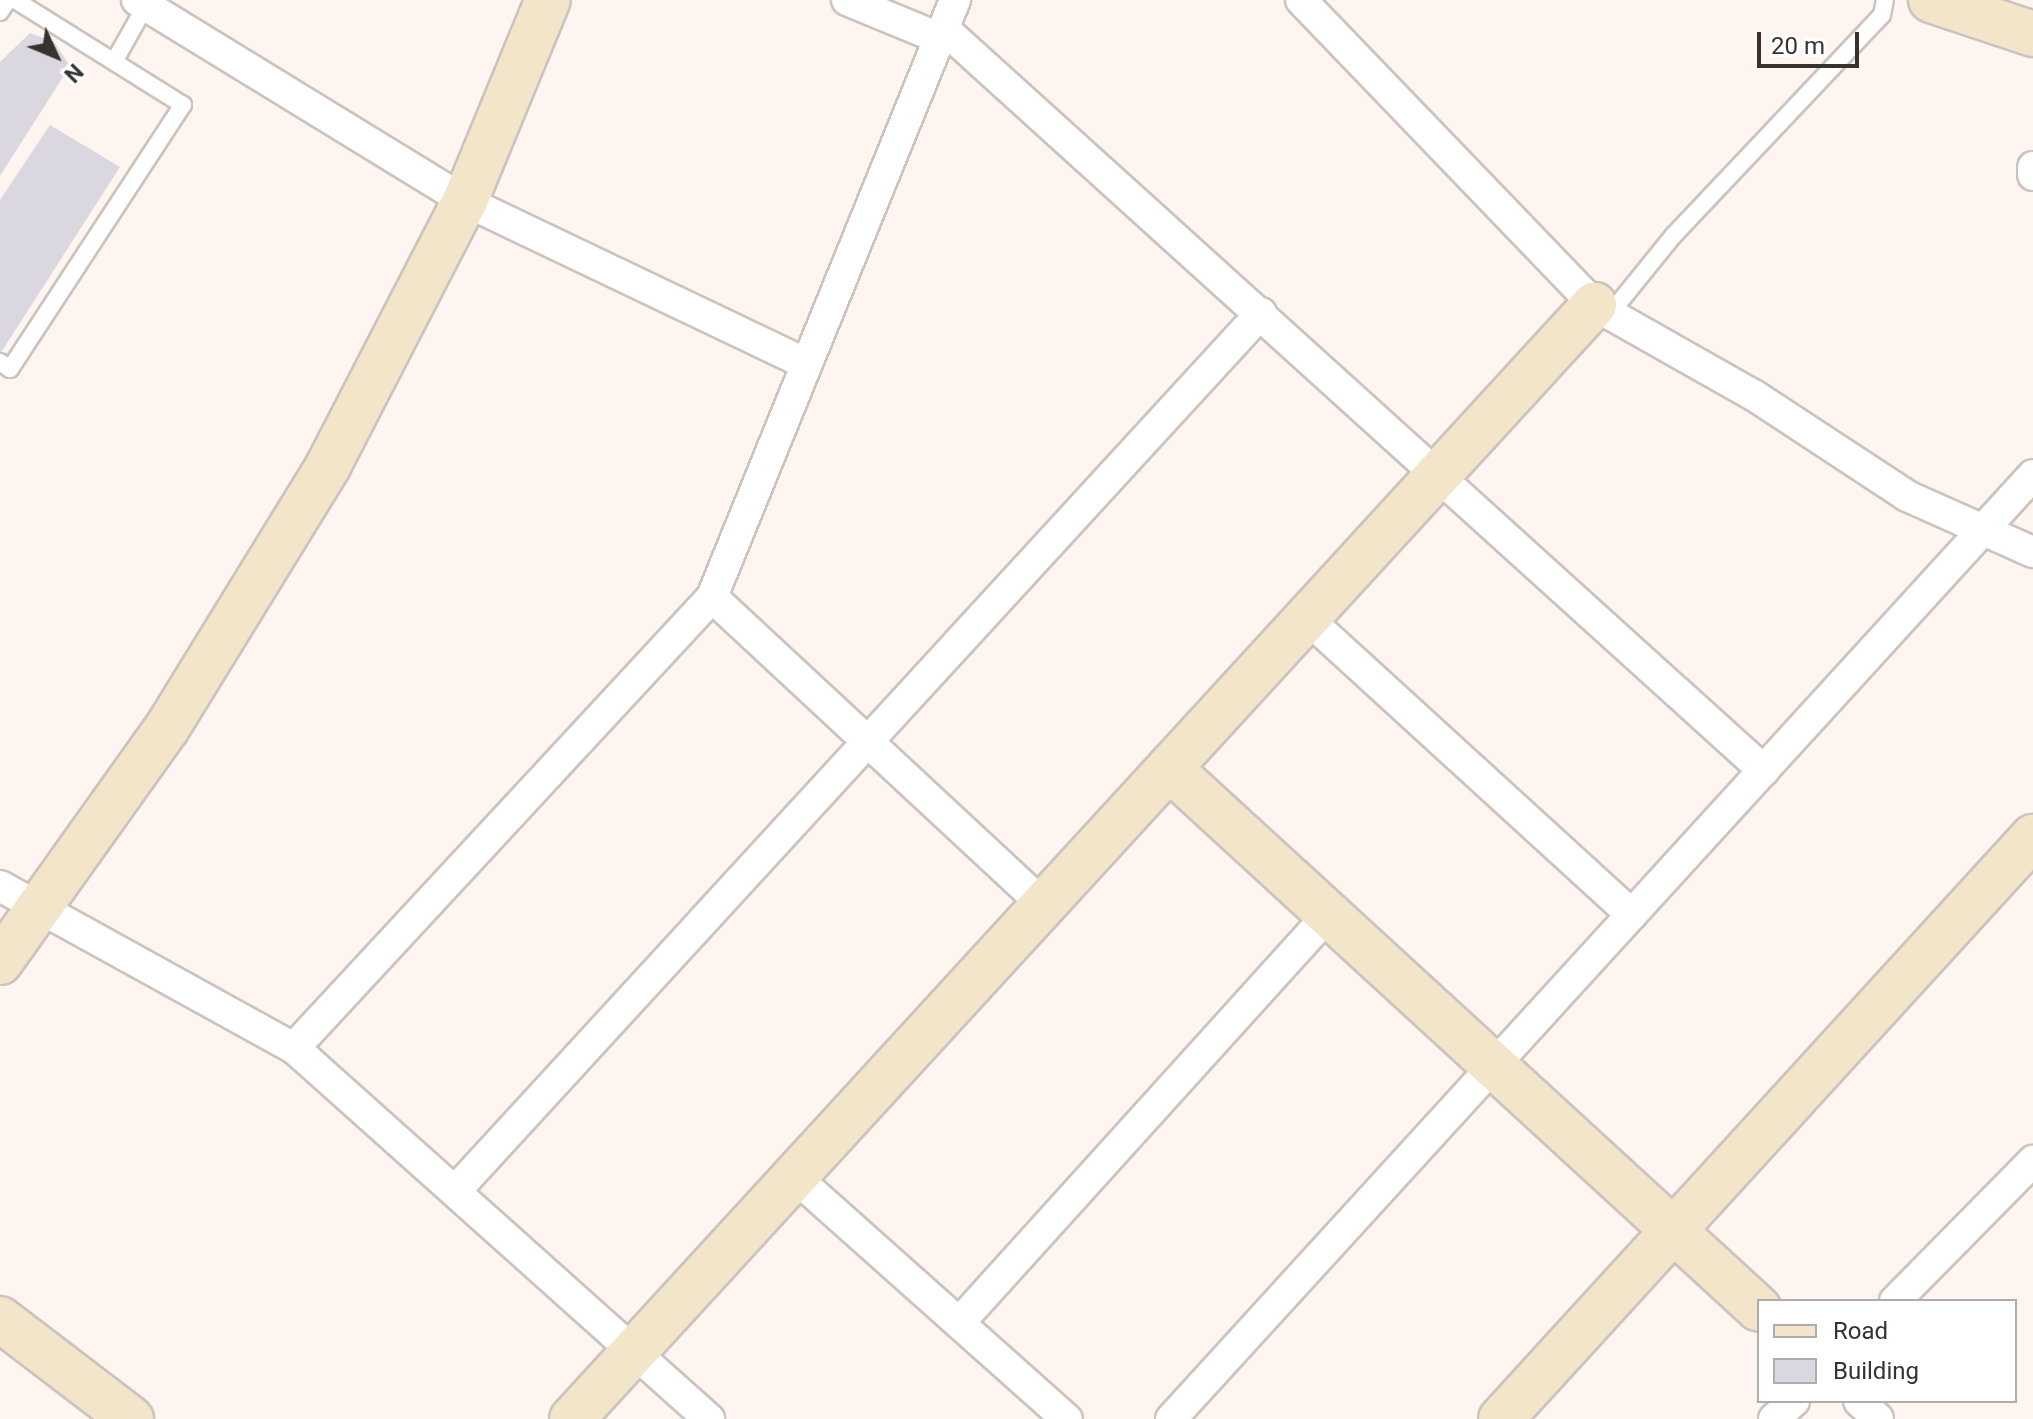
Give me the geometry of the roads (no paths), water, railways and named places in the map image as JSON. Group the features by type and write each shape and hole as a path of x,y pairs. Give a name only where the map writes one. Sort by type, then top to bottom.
{"street":[{"path":"0,962 39,911 253,595 405,324 465,201 548,0"},
{"path":"847,0 941,33 1261,313 1764,771"},
{"path":"294,1048 712,597 803,362 955,0"},
{"path":"1301,0 1601,310 1755,396 1907,496 2033,552"},
{"path":"1931,0 2033,34"},
{"path":"142,3 465,201 803,362"},
{"path":"2033,167 2033,175"},
{"path":"572,1419 1439,475 1601,310"},
{"path":"457,1189 1261,313"},
{"path":"1171,1419 2033,475"},
{"path":"712,597 865,743 1044,905"},
{"path":"1309,620 1632,915"},
{"path":"1169,768 1757,1307"},
{"path":"1501,1419 2033,837"},
{"path":"0,886 39,911 294,1048 637,1348 709,1419"},
{"path":"959,1323 1329,914"},
{"path":"1897,1299 2033,1161"},
{"path":"795,1177 1067,1419"},
{"path":"0,1319 131,1419"},
{"path":"1774,1419 1792,1403"},
{"path":"1861,1403 1878,1419"}],"lane":[{"path":"0,12 8,0"},
{"path":"0,362 10,369 183,105 15,0"},
{"path":"1601,310 1882,15 1885,0"},
{"path":"115,60 142,3"}]}
